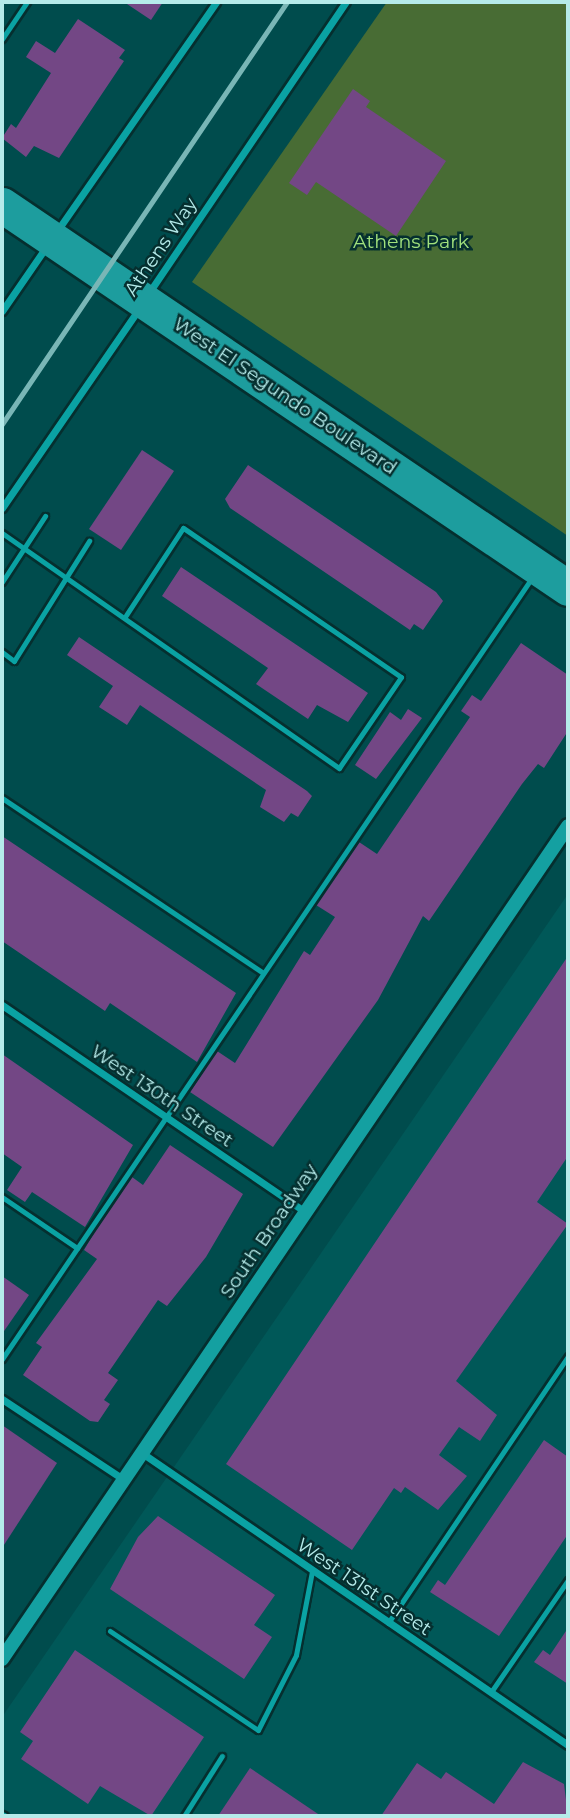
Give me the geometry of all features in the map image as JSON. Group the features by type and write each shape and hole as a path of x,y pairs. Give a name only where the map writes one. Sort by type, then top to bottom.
{"main road":[{"name":"West El Segundo Boulevard","path":"2,205 568,588"},
{"name":"South Broadway","path":"2,1659 568,826"}],"street":[{"path":"2,311 216,2"},
{"name":"Athens Way","path":"2,508 345,2"},
{"name":"West 130th Street","path":"2,1005 305,1212"},
{"path":"2,1399 123,1479"},
{"name":"West 131st Street","path":"142,1453 568,1745"}],"lane":[{"path":"2,38 27,2"},
{"path":"2,582 45,516"},
{"path":"2,533 126,615 339,768 401,677 183,528 126,615"},
{"path":"2,652 14,661 89,541"},
{"path":"2,1359 539,568"},
{"path":"2,798 263,973"},
{"path":"2,1197 77,1248"},
{"path":"388,1623 568,1356"},
{"path":"110,1631 258,1730 296,1655 312,1571"},
{"path":"491,1692 568,1580"},
{"path":"184,1816 222,1756"}],"shaded area":[{"path":"568,894 568,1816 2,1816 2,1717"}],"green space":[{"name":"Athens Park","path":"387,2 568,2 568,536 192,282"}],"building":[{"path":"124,2 163,2 151,20"},
{"path":"78,19 125,50 119,58 124,61 59,158 34,146 26,157 2,138 11,124 16,128 51,73 26,57 36,41 55,53"},
{"path":"353,89 370,101 366,107 446,161 396,236 316,182 307,195 289,183"},
{"path":"142,450 174,471 121,550 89,529"},
{"path":"248,465 436,592 443,601 423,630 414,624 410,630 230,508 225,499"},
{"path":"181,567 368,693 348,722 317,705 308,719 256,684 268,668 162,596"},
{"path":"79,637 307,791 312,796 298,817 291,813 284,822 260,807 266,790 140,705 127,725 99,707 113,686 67,655"},
{"path":"521,643 568,675 568,731 544,768 538,764 522,784 429,921 423,916 378,1000 273,1147 190,1092 217,1051 235,1063 304,951 310,955 335,917 316,905 359,842 377,854 470,717 461,711 472,695 481,701"},
{"path":"408,709 422,718 376,779 355,765 390,712 401,720"},
{"path":"2,836 236,993 197,1062 110,1003 105,1011 2,941"},
{"path":"568,956 568,1156 537,1202 568,1224 456,1381 497,1415 480,1441 459,1427 439,1455 467,1476 438,1510 405,1487 401,1493 394,1488 352,1550 226,1464"},
{"path":"2,1054 133,1145 85,1227 32,1192 25,1202 7,1190 22,1167 2,1153"},
{"path":"170,1145 243,1194 206,1257 167,1306 158,1300 108,1373 118,1380 104,1400 110,1404 98,1422 90,1421 23,1375 42,1347 36,1343 97,1259 84,1250 94,1233 132,1177 143,1185"},
{"path":"2,1276 29,1295 2,1334"},
{"path":"2,1425 57,1463 2,1548"},
{"path":"544,1440 568,1457 568,1534 499,1636 430,1592 438,1580 445,1585"},
{"path":"158,1516 275,1595 254,1625 272,1637 244,1679 110,1589 138,1537"},
{"path":"568,1628 568,1684 534,1662 543,1650 550,1655"},
{"path":"75,1650 204,1737 151,1816 100,1786 88,1804 21,1759 33,1741 20,1732"},
{"path":"523,1762 564,1784 568,1816 381,1816 417,1763 441,1779 446,1772 494,1804"},
{"path":"250,1768 321,1816 218,1816"}],"railway":[{"path":"2,424 287,2"}]}
